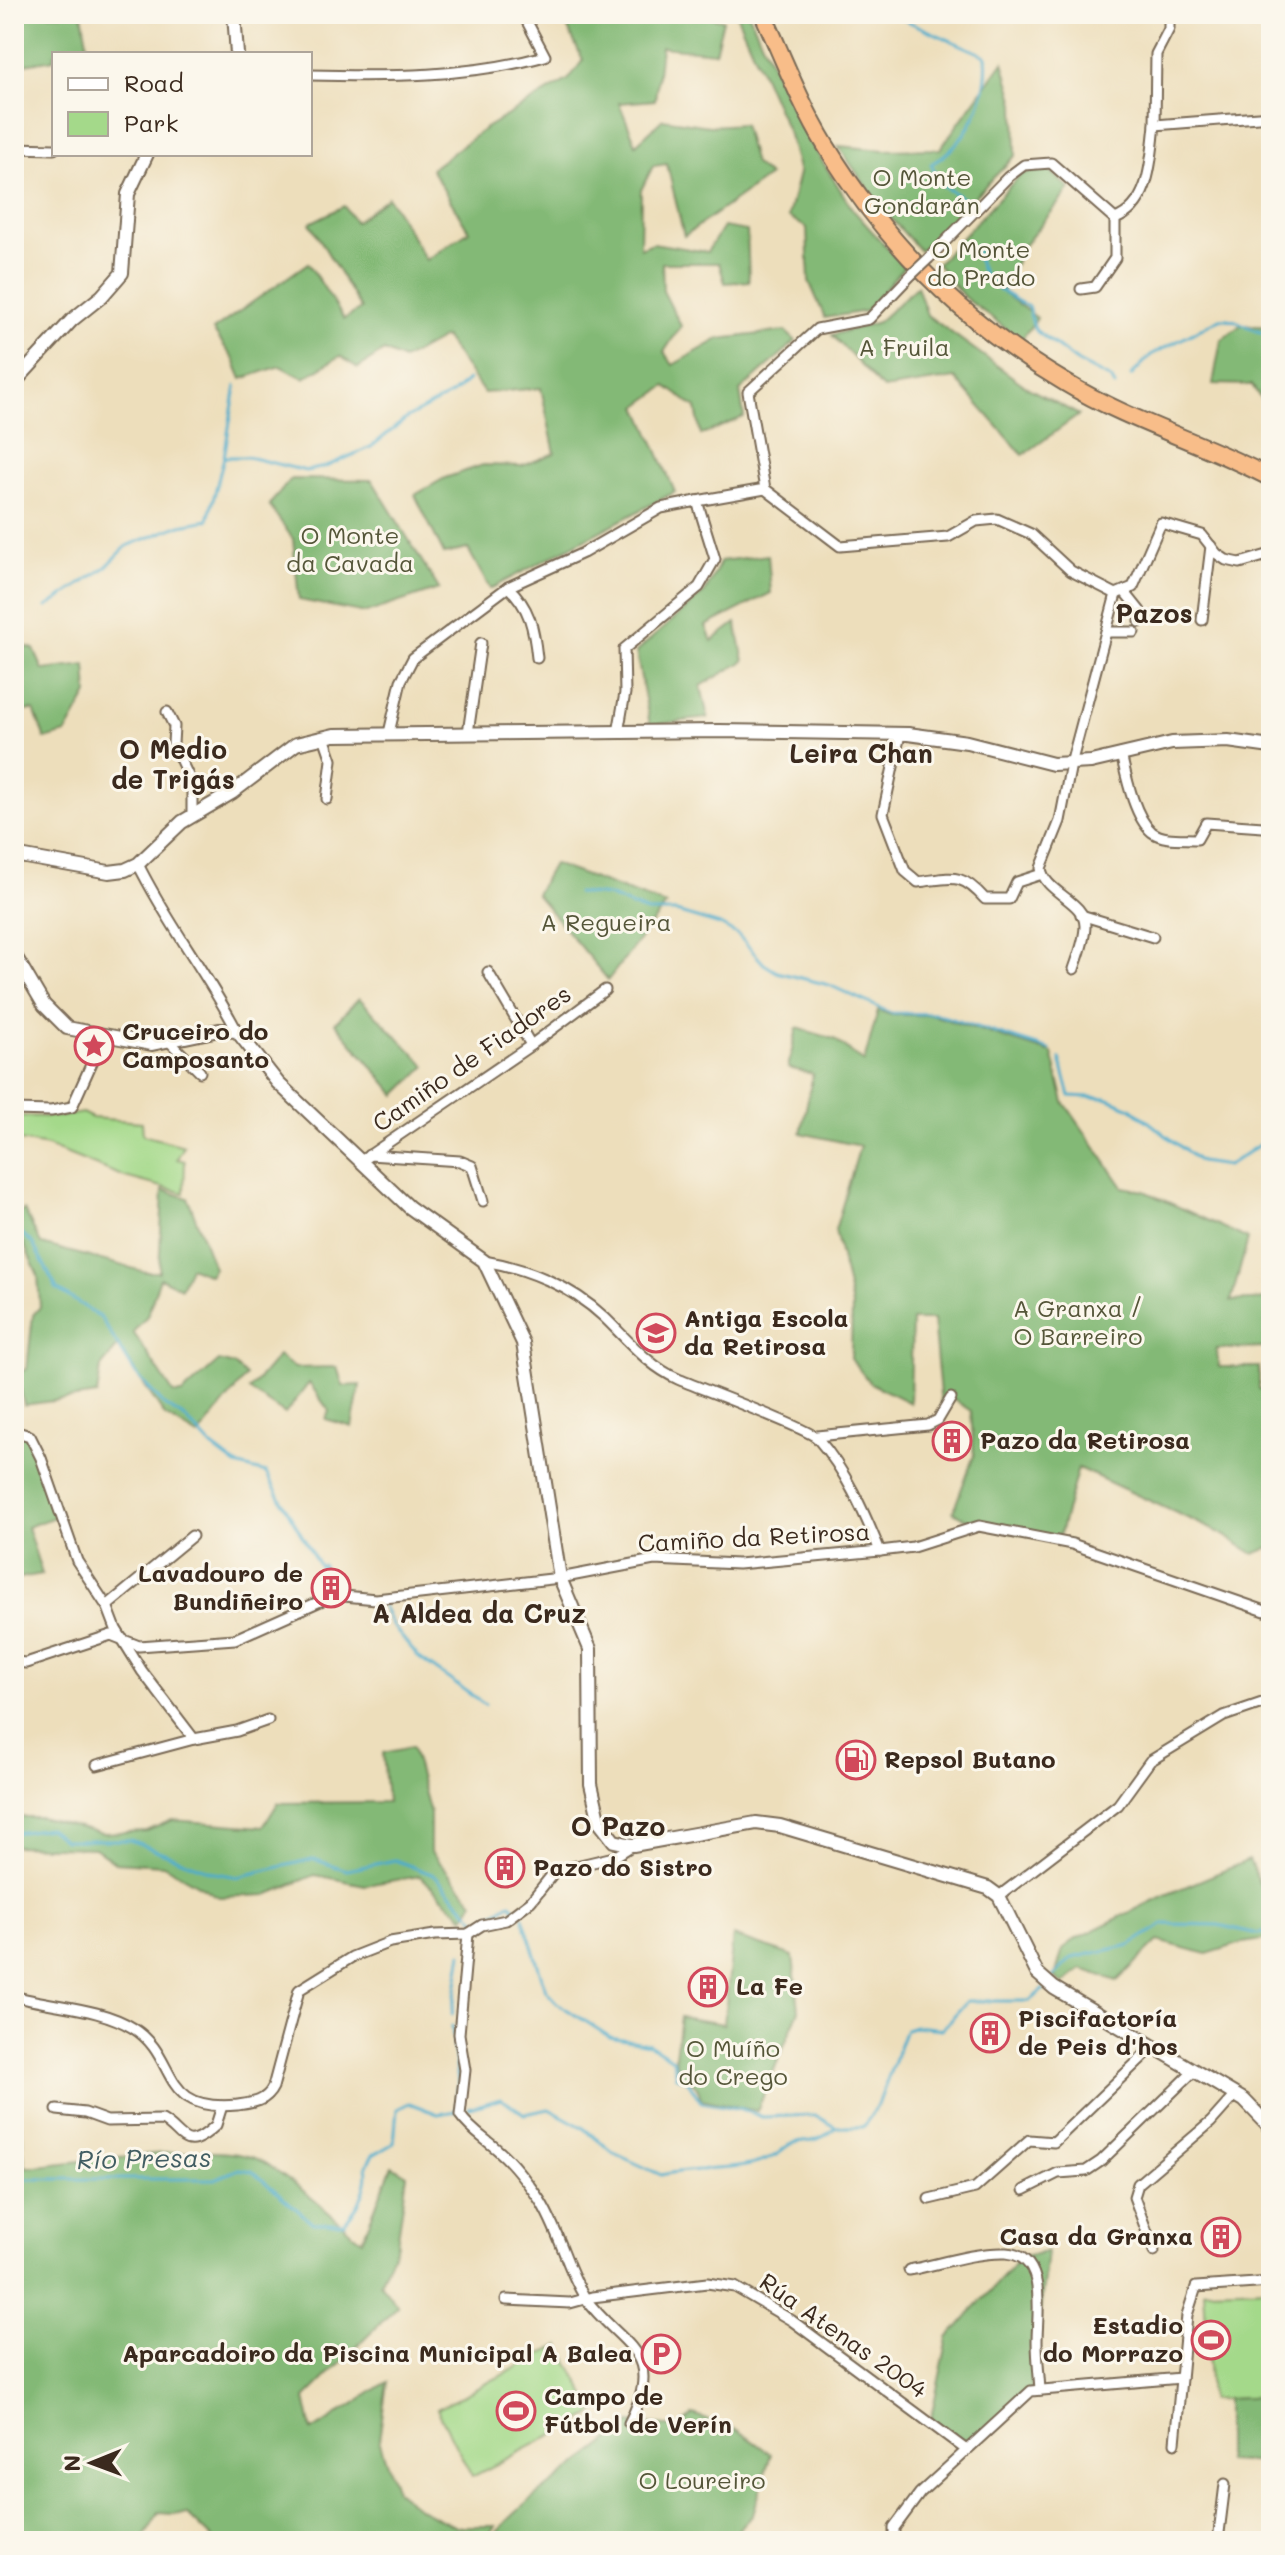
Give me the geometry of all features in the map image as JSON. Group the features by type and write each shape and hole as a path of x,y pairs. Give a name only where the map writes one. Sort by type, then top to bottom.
{"highway":[{"path":"763,14 825,145 878,222 936,286 997,338 1068,385 1271,478"}],"street":[{"path":"234,14 237,52"},
{"path":"312,75 408,75 518,64 545,56 523,14"},
{"path":"1115,219 1122,216 1145,191 1155,125 1156,54 1169,29 1169,14"},
{"path":"1155,125 1271,116"},
{"path":"14,148 52,149"},
{"path":"14,383 72,320 102,296 122,273 128,194 146,156"},
{"path":"1081,289 1095,287 1115,258 1115,219 1051,163 1024,165 869,319 817,329 748,392 765,489 840,546 948,537 976,521 997,519 1031,534 1071,571 1120,592 1140,611 1137,627 1106,632"},
{"path":"389,733 401,681 413,658 508,587 583,553 661,508 765,489"},
{"path":"618,733 625,693 624,649 699,587 715,559 697,501"},
{"path":"1042,874 1060,821 1071,764 1106,632 1120,592 1133,587 1161,523 1202,535 1217,554 1240,563 1271,554"},
{"path":"1202,620 1211,546"},
{"path":"508,587 520,598 530,615 537,658"},
{"path":"468,733 481,643"},
{"path":"167,712 174,726 173,744 192,784 192,816"},
{"path":"14,855 109,872 138,864 192,816 233,792 296,744 324,737 389,733 900,734 967,742 1029,760 1071,764 1172,743 1228,741 1271,747"},
{"path":"900,734 883,814 905,871 918,882 959,877 968,880 985,899 1009,899 1017,882 1042,874"},
{"path":"324,737 332,760 327,799"},
{"path":"1121,754 1133,800 1152,832 1171,838 1197,839 1206,823 1263,827"},
{"path":"138,864 156,901 218,993 237,1031 278,1083 365,1158 409,1207 484,1261 515,1266 563,1287 604,1318 634,1349 673,1377 817,1436 928,1425 938,1420 951,1398"},
{"path":"1042,874 1081,915 1086,925 1074,969"},
{"path":"1081,915 1153,937"},
{"path":"14,954 44,1005 67,1028 103,1038 152,1044 219,1030 237,1031"},
{"path":"488,972 531,1045"},
{"name":"Camiño de Fiadores","path":"365,1158 531,1045 605,990"},
{"path":"14,1110 51,1111 72,1107 103,1038"},
{"path":"169,1041 200,1072"},
{"path":"365,1158 460,1161 472,1166 483,1201"},
{"path":"484,1261 523,1343 560,1578 590,1649 591,1784 600,1823 614,1841 633,1845 756,1823 780,1826 988,1888 999,1896 1037,1973 1054,1988 1235,2095 1271,2128"},
{"path":"14,1431 30,1436 41,1458 77,1561 107,1606 116,1629 127,1641 142,1671 194,1739"},
{"path":"817,1436 861,1504 880,1551"},
{"name":"Camiño da Retirosa","path":"14,1662 26,1663 111,1635 139,1646 235,1639 334,1595 376,1599 560,1578 654,1560 738,1564 880,1551 913,1547 979,1526 1072,1544 1271,1613"},
{"path":"107,1606 192,1536"},
{"path":"999,1896 1118,1805 1150,1761 1224,1716 1271,1700"},
{"path":"97,1765 237,1731 268,1720"},
{"path":"14,1996 108,2018 135,2029 148,2042 178,2089 195,2103 222,2106 256,2102 270,2094 299,1990 352,1957 390,1942 468,1934 520,1912 555,1871 614,1857 633,1845"},
{"path":"468,1934 459,2034 465,2070 460,2115 470,2129 500,2152 540,2200 589,2298 630,2341 637,2357 642,2389 629,2423"},
{"path":"929,2199 975,2188 1029,2140 1054,2142 1154,2046"},
{"path":"1024,2190 1058,2173 1086,2171 1101,2161 1195,2070"},
{"path":"1154,2251 1134,2197 1138,2184 1211,2122 1235,2095"},
{"path":"57,2110 85,2113 92,2119 107,2121 162,2120 181,2139 191,2139 216,2125 222,2106"},
{"path":"909,2270 980,2255 1008,2253 1021,2257 1035,2277 1040,2301 1037,2341 1040,2390"},
{"path":"1175,2443 1187,2315 1196,2287 1271,2282"},
{"name":"Rúa Atenas 2004","path":"506,2300 570,2303 707,2283 744,2290 885,2387 965,2449"},
{"path":"894,2541 894,2528 920,2493 1031,2391 1181,2378"},
{"path":"1218,2541 1225,2484"}],"green space":[{"path":"14,14 82,14 89,52 52,52 52,59 14,66"},
{"path":"561,14 697,14 723,20 715,52 661,47 655,100 619,103 636,144 663,119 709,126 743,124 754,164 769,176 684,236 667,164 653,166 641,190 640,248 653,243 707,252 723,227 747,231 749,281 725,283 719,263 662,263 663,291 681,326 664,352 673,365 719,339 785,331 796,341 740,391 744,417 701,435 696,408 666,386 638,406 675,492 490,589 468,549 444,554 415,495 445,478 483,465 522,466 555,453 541,388 484,393 444,337 403,360 384,351 358,368 340,356 304,378 280,366 242,379 234,360 213,330 308,263 344,319 361,309 310,223 344,206 355,222 388,197 426,260 469,231 431,169 484,129 569,79 583,60"},
{"path":"736,14 749,14 799,124 853,210 904,267 866,311 825,318 809,281 807,228 788,217 799,173 789,135"},
{"name":"O Monte Gondarán","path":"1003,62 1015,103 1016,155 920,251 880,206 838,146 884,150 940,149"},
{"name":"O Monte do Prado","path":"1048,169 1070,189 1022,248 1002,292 1037,318 1021,340 964,297 937,264 1021,174"},
{"name":"A Fruila","path":"917,286 927,315 1028,388 1079,415 1023,455 955,378 883,389 832,335 878,322"},
{"path":"1241,325 1271,327 1271,416 1252,385 1213,384 1221,340"},
{"name":"O Monte da Cavada","path":"291,479 372,480 439,589 366,613 299,600 293,539 269,505"},
{"path":"768,555 771,593 706,626 712,641 736,623 744,661 701,686 708,718 650,725 636,652 705,592 721,561"},
{"path":"14,643 34,649 43,670 86,665 88,694 66,733 45,739 34,710 14,712"},
{"name":"A Regueira","path":"553,864 666,905 608,980 536,894"},
{"path":"359,998 426,1066 396,1095 335,1023"},
{"name":"A Granxa / O Barreiro","path":"878,1010 891,1015 932,1015 1052,1053 1064,1102 1123,1187 1144,1191 1248,1239 1231,1301 1271,1299 1271,1348 1216,1349 1219,1367 1259,1367 1259,1389 1271,1389 1271,1547 1254,1554 1220,1533 1078,1468 1058,1541 979,1526 953,1512 974,1455 971,1411 951,1398 941,1405 933,1320 912,1320 910,1403 870,1383 851,1359 852,1306 835,1230 860,1146 801,1133 813,1074 788,1068 797,1028 834,1039 864,1062"},
{"path":"82,1113 92,1118 142,1122 143,1135 184,1146 177,1159 185,1161 184,1193 125,1177 47,1146 14,1140 14,1116 60,1117"},
{"path":"163,1190 188,1198 214,1268 209,1275 190,1267 181,1288 160,1278 147,1316 133,1332 174,1394 182,1394 219,1361 234,1365 246,1376 198,1436 165,1416 118,1346 101,1367 97,1395 24,1405 17,1373 27,1369 33,1315 40,1307 38,1275 14,1223 14,1215 24,1210 41,1244 146,1272 159,1272"},
{"path":"278,1356 295,1368 337,1367 343,1386 360,1385 352,1427 326,1419 329,1411 309,1383 285,1414 249,1390"},
{"path":"14,1431 30,1436 60,1515 27,1527 42,1574 14,1579"},
{"path":"412,1747 430,1813 430,1851 474,1902 464,1917 420,1876 365,1885 315,1875 267,1895 219,1897 163,1865 115,1862 95,1848 14,1846 14,1817 40,1817 102,1833 147,1831 172,1820 263,1827 278,1803 387,1802 383,1753"},
{"path":"1249,1860 1265,1897 1271,1899 1271,1939 1242,1943 1207,1954 1158,1941 1117,1981 1082,1969 1063,1984 1055,1977 1063,1948 1075,1939 1163,1896"},
{"name":"O Muíño do Crego","path":"733,1936 793,1956 799,2010 757,2111 701,2099 694,2083 678,2076 675,2056 680,2017 724,2024"},
{"path":"14,2105 20,2121 26,2167 183,2152 242,2155 261,2161 287,2178 362,2240 392,2166 407,2175 397,2244 380,2283 398,2306 305,2398 312,2431 387,2382 379,2440 396,2491 419,2509 454,2526 496,2526 483,2541 449,2541 405,2527 399,2541 215,2541 188,2515 159,2513 142,2541 14,2541"},
{"path":"1047,2252 1031,2391 965,2449 930,2422 948,2338 1022,2256"},
{"path":"1271,2288 1271,2397 1210,2400 1204,2290"},
{"name":"Campo de Fútbol de Verín","path":"560,2345 595,2413 472,2477 437,2409"},
{"path":"1271,2397 1271,2463 1226,2461 1226,2399"},
{"name":"O Loureiro","path":"693,2415 737,2430 771,2454 753,2514 728,2541 490,2541 521,2508 629,2423 680,2427"}],"waterway":[{"path":"891,14 986,56 984,88 974,118 955,145 931,164 940,184 962,198"},
{"path":"976,246 986,277 999,290 1028,307 1035,330 1078,362 1111,379 1115,386"},
{"path":"1131,376 1151,355 1220,319 1234,320 1271,335"},
{"path":"47,607 106,567 127,546 181,525 208,520 224,457 248,457 306,471 325,467 371,447 407,418 452,394 468,380"},
{"path":"224,457 236,386"},
{"path":"577,893 608,896 647,912 676,912 720,925 738,935 764,964 777,972 829,985 891,1013 936,1014 1050,1050"},
{"path":"1060,1059 1070,1096 1106,1098 1131,1108 1200,1162 1227,1166 1271,1137"},
{"path":"14,1226 33,1244 57,1289 100,1317 136,1374 164,1405 185,1418 212,1447 236,1465 266,1473 320,1567 323,1565 328,1584 342,1591"},
{"path":"383,1606 392,1625 418,1657 485,1705"},
{"path":"14,1833 49,1828 64,1840 130,1840 215,1873 238,1877 313,1859 347,1870 395,1860 434,1875 479,1923 510,1903 517,1910"},
{"path":"523,1917 546,1991 557,2003 610,2037 649,2044 673,2059 676,2077 687,2080 701,2102 742,2109 762,2117 815,2115 836,2127"},
{"path":"1053,1977 1072,1958 1130,1945 1164,1924 1218,1925 1258,1934 1271,1931"},
{"path":"452,2014 462,1953"},
{"path":"469,2108 501,2099 525,2114 549,2109 582,2127 614,2153 661,2175 749,2165 777,2155 792,2144 821,2137 836,2127 863,2127 878,2105 906,2029 915,2026 942,2029 967,2001 1029,2001 1044,1989"},
{"name":"Río Presas","path":"14,2179 215,2179 239,2169 252,2171 313,2223 344,2223 362,2196 366,2166 373,2155 394,2143 397,2109 409,2103 438,2114 456,2111 458,2082 452,2026"},
{"path":"14,2261 23,2261"}],"place":[{"name":"Cruceiro do Camposanto","path":"94,1046"},
{"name":"Antiga Escola da Retirosa","path":"656,1333"},
{"name":"Pazo da Retirosa","path":"952,1441"},
{"name":"Lavadouro de Bundiñeiro","path":"331,1588"},
{"name":"Repsol Butano","path":"856,1760"},
{"name":"Pazo do Sistro","path":"505,1868"},
{"name":"La Fe","path":"708,1987"},
{"name":"Piscifactoría de Peis d'hos","path":"990,2033"},
{"name":"Casa da Granxa","path":"1221,2237"},
{"name":"Estadio do Morrazo","path":"1211,2340"},
{"name":"Aparcadoiro da Piscina Municipal A Balea","path":"661,2354"},
{"name":"Campo de Fútbol de Verín","path":"516,2411"}],"district":[{"name":"Pazos","path":"1154,614"},
{"name":"Leira Chan","path":"861,754"},
{"name":"O Medio de Trigás","path":"173,765"},
{"name":"A Aldea da Cruz","path":"479,1614"},
{"name":"O Pazo","path":"618,1827"}]}
